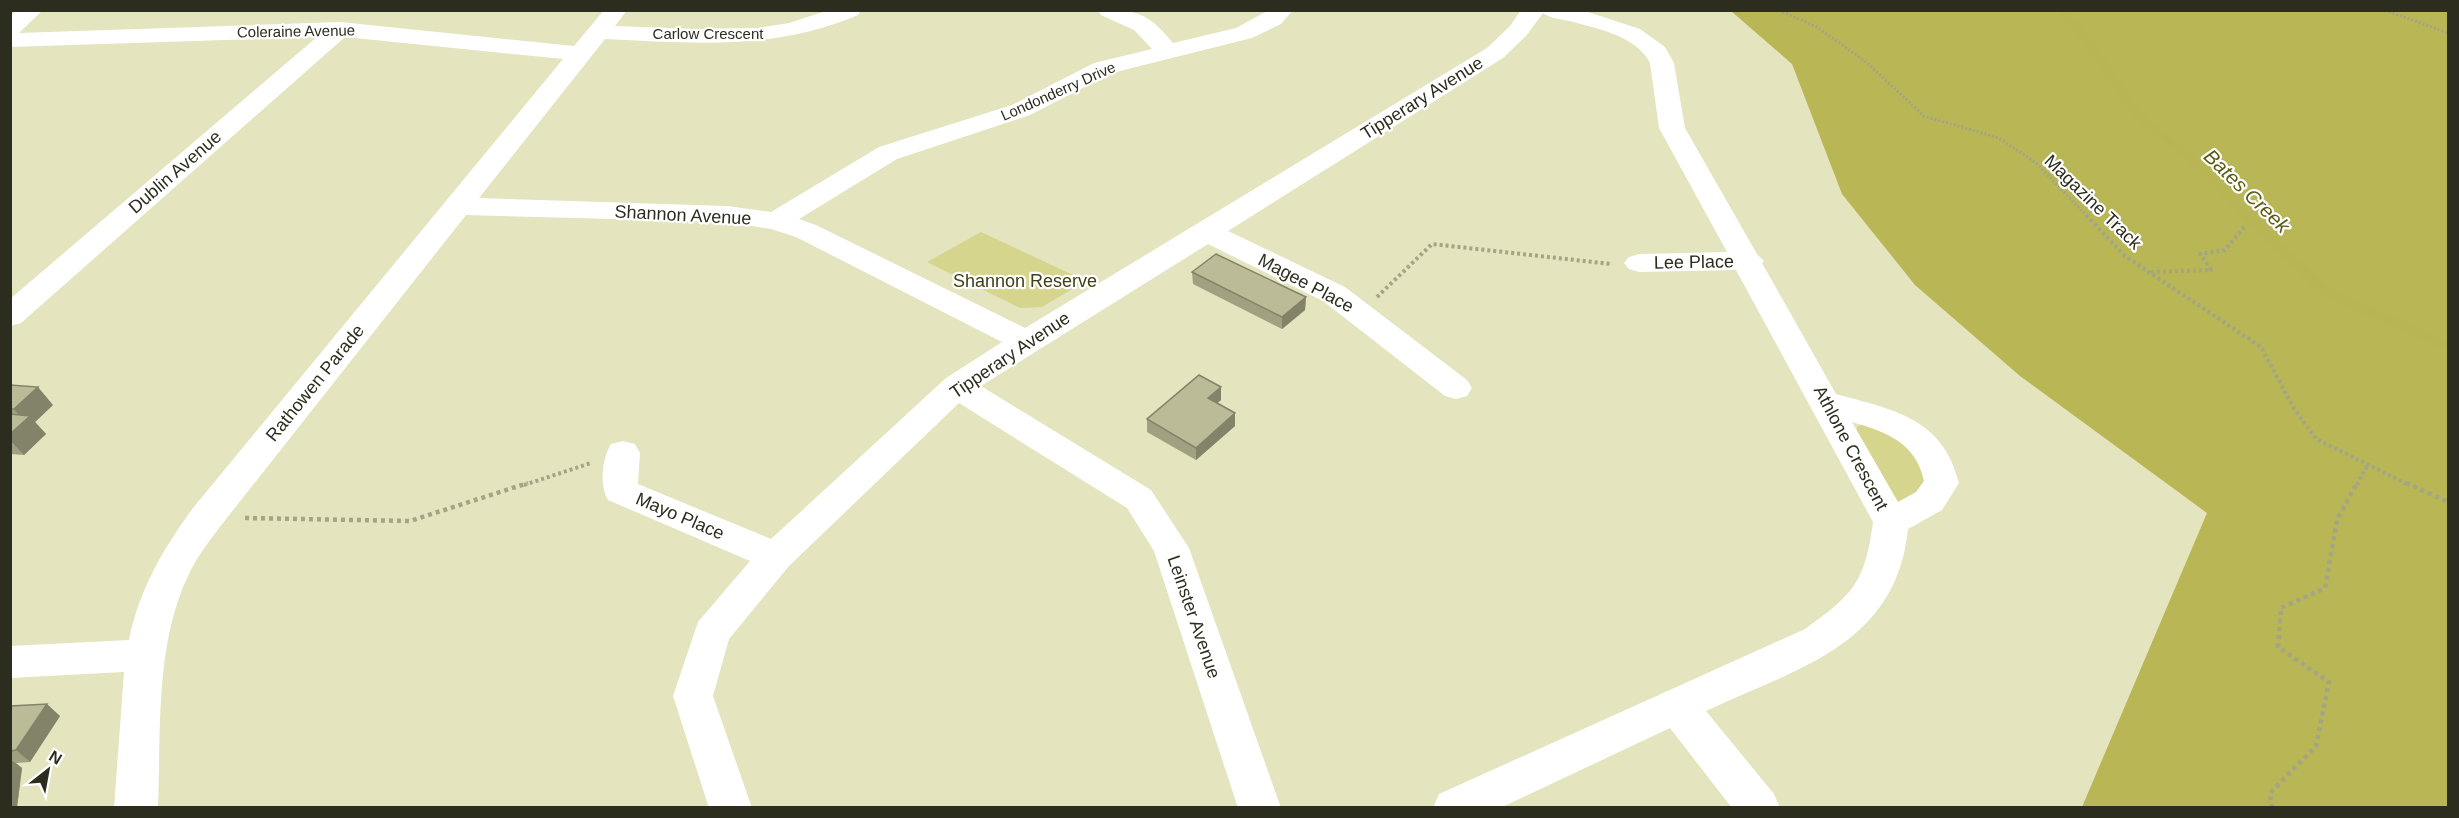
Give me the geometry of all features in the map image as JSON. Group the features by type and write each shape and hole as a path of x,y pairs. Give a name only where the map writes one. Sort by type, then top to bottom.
{"street":[{"path":"10,28 32,10"},
{"path":"265,30 283,10"},
{"name":"Rathowen Parade","path":"136,807 146,655 164,585 175,562 206,518 616,10"},
{"name":"Carlow Crescent","path":"598,32 743,36 811,25 850,10"},
{"path":"1109,10 1133,18 1147,27 1167,51"},
{"name":"Londonderry Drive","path":"776,221 888,153 1021,110 1103,68 1244,33 1273,19 1282,10"},
{"name":"Tipperary Avenue","path":"730,807 693,696 711,633 776,556 957,386 1026,340 1207,232 1495,53 1518,31 1533,10"},
{"name":"Athlone Crescent","path":"1454,807 1819,640 1857,614 1878,586 1888,554 1891,522 1749,261 1672,128 1665,106 1662,60 1640,37 1601,21 1552,10"},
{"name":"Coleraine Avenue","path":"10,40 340,28 580,54"},
{"name":"Dublin Avenue","path":"10,316 340,28"},
{"name":"Shannon Avenue","path":"457,207 727,214 776,221 806,231 1026,340"},
{"name":"Magee Place","path":"1207,232 1334,294 1456,388"},
{"name":"Lee Place","path":"1639,263 1749,261"},
{"name":"Leinster Avenue","path":"957,386 1139,499 1171,548 1260,807"},
{"path":"1827,403 1875,417 1915,435 1936,460 1941,483 1929,501 1891,522"},
{"name":"Mayo Place","path":"623,453 620,491 776,556"},
{"path":"10,662 146,655"},
{"path":"1677,706 1759,807"}],"path":[{"name":"Magazine Track","path":"1779,10 1817,27 1866,62 1924,116 1999,138 2036,164 2125,256 2261,347 2293,408 2316,439 2367,466 2448,502"},
{"path":"2385,10 2448,33"},
{"path":"2150,272 2211,270 2200,254 2225,250 2246,225"},
{"path":"1361,313 1432,244 1614,265 1639,263"},
{"path":"206,518 410,520 623,453"},
{"path":"2272,807 2270,793 2316,747 2329,682 2278,647 2281,608 2325,588 2337,520 2367,466"}],"green space":[{"name":"Shannon Reserve","path":"981,232 1086,281 1042,307 1020,308 927,262"},
{"path":"1863,424 1874,425 1925,456 1928,483 1901,507 1856,433 1857,427"}],"shaded area":[{"path":"1731,11 2448,11 2448,807 2082,807 2207,513 2020,376 1915,285 1842,194 1792,64"}],"building":[{"path":"1216,254 1306,297 1282,317 1192,272"},
{"path":"1199,375 1221,387 1208,398 1235,413 1196,448 1147,419"},
{"path":"10,385 38,387 14,409 10,409"},
{"path":"10,414 30,416 10,434"},
{"path":"47,704 16,750 10,751 10,706"}],"waterway":[{"name":"Bates Creek","path":"2061,10 2088,41 2138,115 2197,164 2247,216"},
{"name":"Bates Creek","path":"2245,215 2328,293 2448,346"}]}
